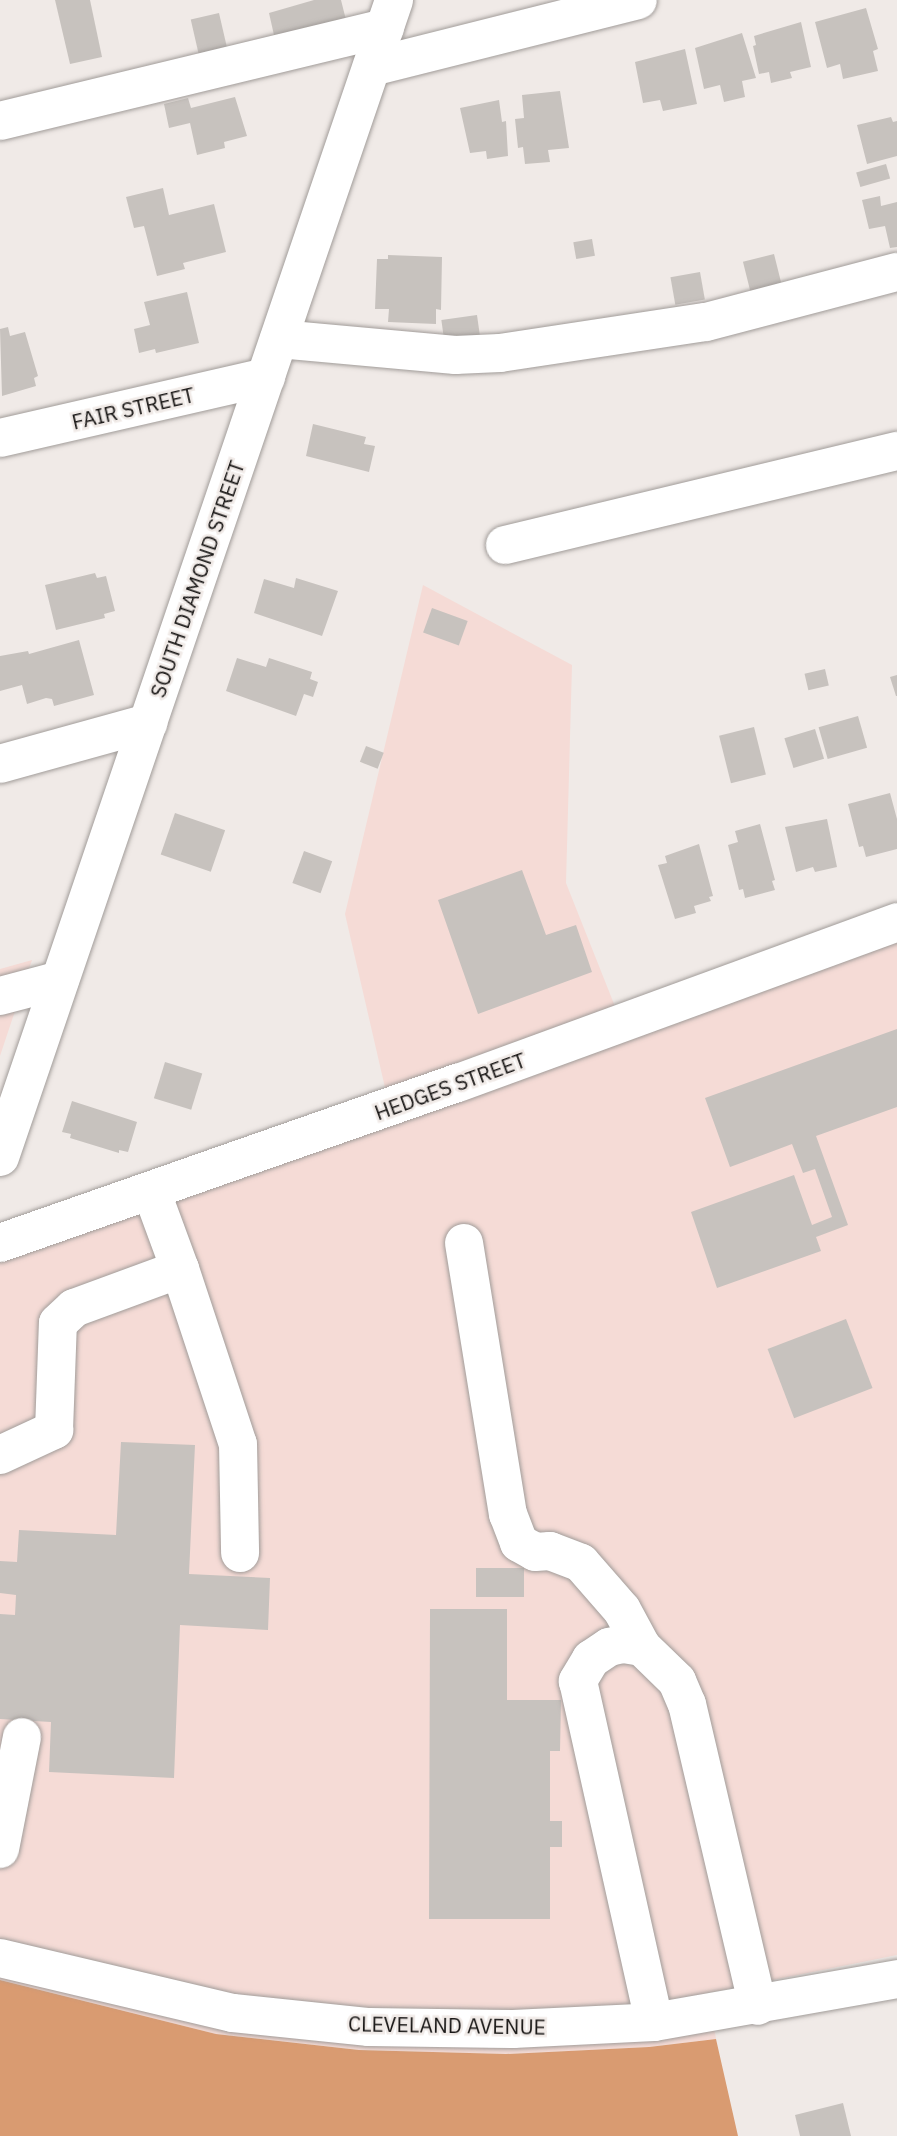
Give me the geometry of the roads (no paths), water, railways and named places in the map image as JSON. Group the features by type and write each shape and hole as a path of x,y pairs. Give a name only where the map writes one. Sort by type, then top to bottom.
{"street":[{"path":"372,66 638,0"},
{"path":"0,121 389,14"},
{"name":"SOUTH DIAMOND STREET","path":"2,1146 389,14"},
{"path":"279,339 455,355 500,353 706,322 897,272"},
{"name":"FAIR STREET","path":"0,438 266,377"},
{"path":"505,545 897,451"},
{"path":"0,764 148,723"},
{"name":"HEDGES STREET","path":"0,1243 152,1193 897,922"},
{"path":"0,996 60,980"},
{"path":"152,1193 238,1444 240,1553"},
{"path":"464,1243 501,1481 508,1514 519,1543 536,1552 550,1551 581,1563 622,1610 642,1647 677,1681 687,1704 758,2006"},
{"path":"0,1455 54,1430 58,1323 74,1308 180,1269"},
{"path":"642,1647 623,1644 609,1647 590,1659 578,1681 654,2022"},
{"path":"0,1849 22,1737"},
{"name":"CLEVELAND AVENUE","path":"0,1958 233,2013 369,2027 513,2029 654,2022 896,1985"}]}
